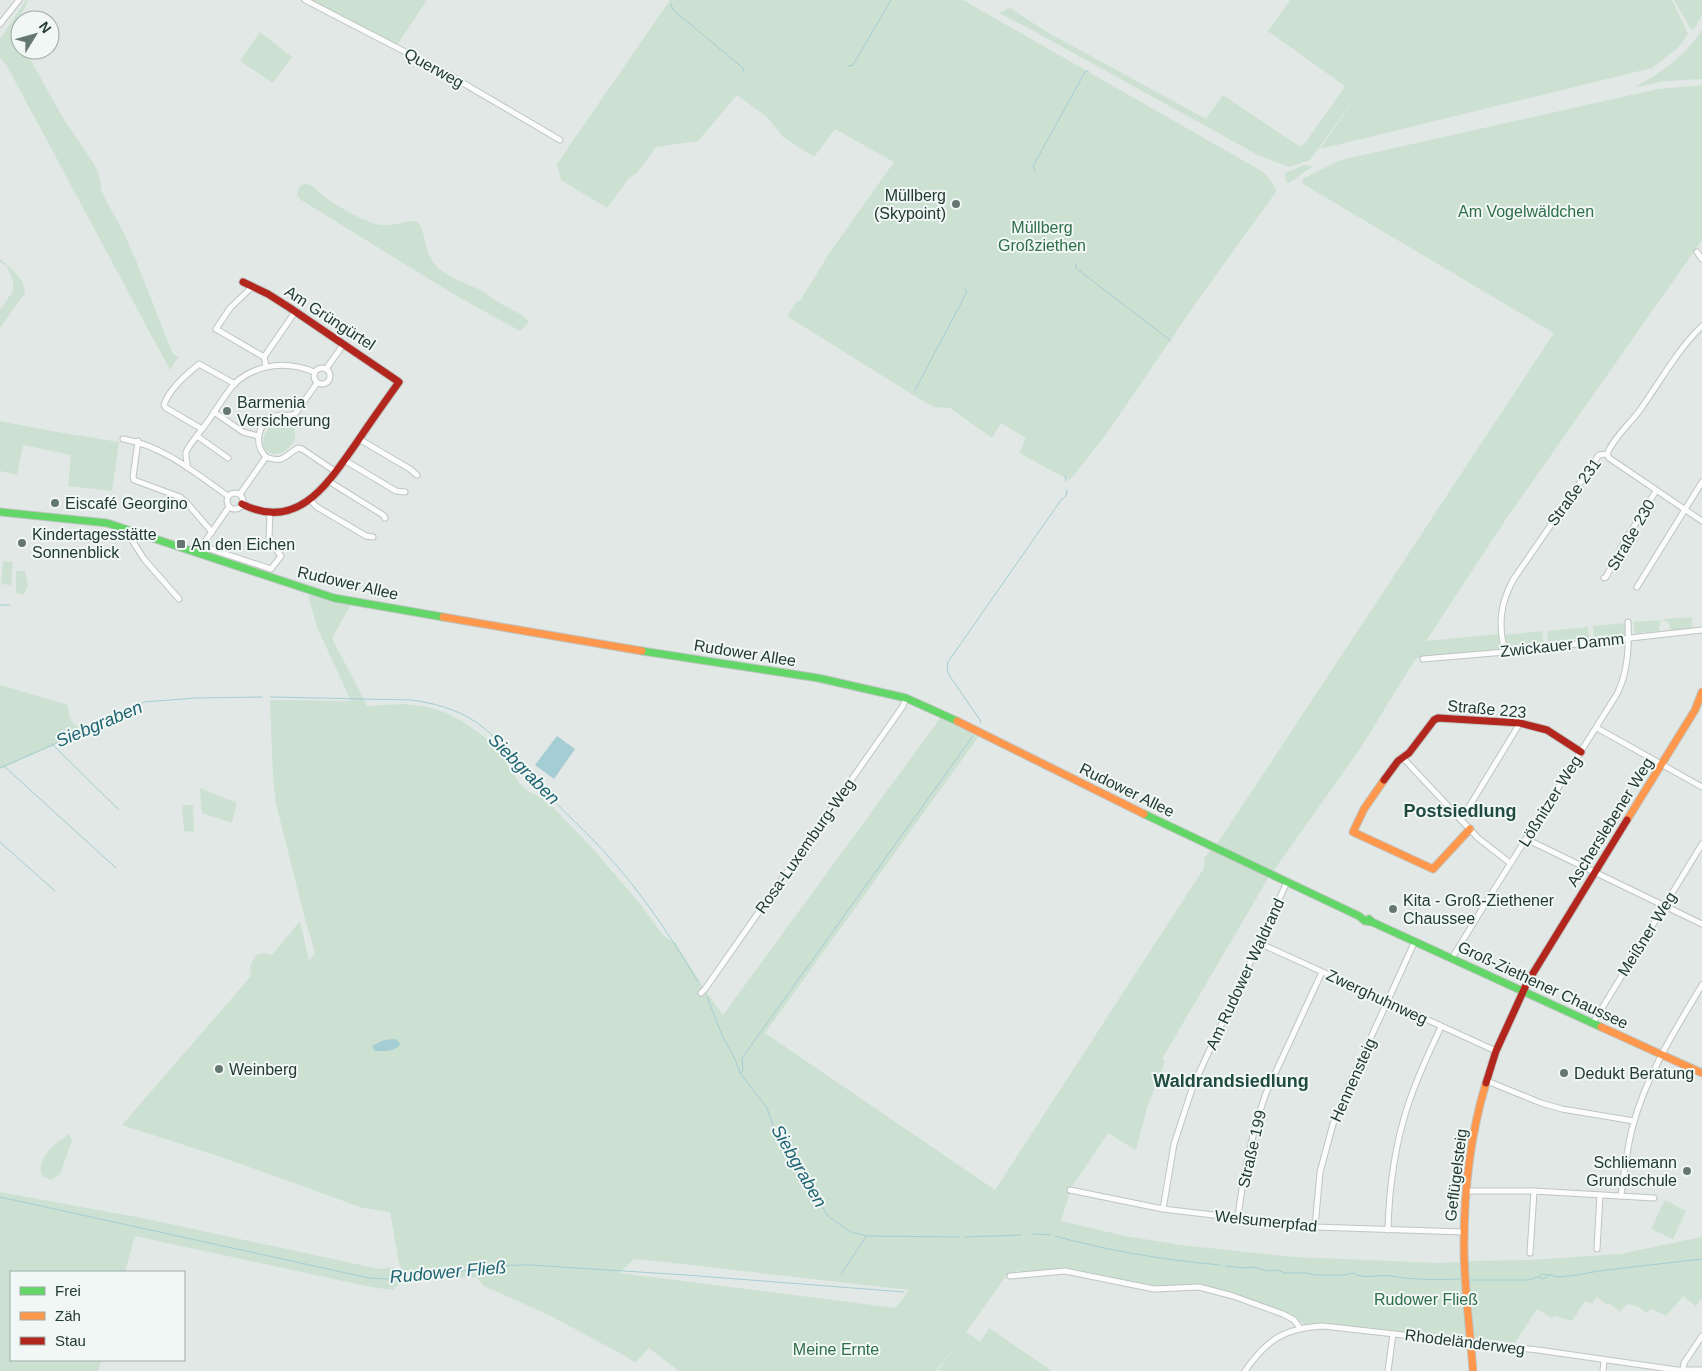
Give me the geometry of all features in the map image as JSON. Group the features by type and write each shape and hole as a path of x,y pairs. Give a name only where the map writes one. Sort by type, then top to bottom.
{"street":[{"path":"0,24 19,0"},
{"name":"Querweg","path":"305,0 446,73 560,140"},
{"path":"1697,252 1702,258"},
{"name":"Am Grüngürtel","path":"243,282 251,288 263,291 343,345 348,346 399,382 359,439"},
{"path":"251,288 230,308 215,330 264,357"},
{"path":"266,366 264,357 295,312"},
{"name":"Straße 231","path":"1505,652 1501,635 1501,620 1504,602 1510,585 1599,455 1607,454 1686,343 1702,326"},
{"path":"326,369 343,345"},
{"path":"193,360 235,384"},
{"path":"199,364 176,386 164,405 202,429"},
{"path":"187,467 187,452 202,429 235,384 252,371 266,366 288,365 298,366 314,372"},
{"path":"321,367 326,369 330,373 329,380 324,384 317,383 313,377 314,372 321,367"},
{"path":"317,383 295,414 291,416 281,415 267,421 258,436 258,445 266,457 276,460 287,457 298,448 336,472"},
{"path":"214,412 243,432 258,436"},
{"path":"198,436 228,458"},
{"path":"123,439 138,441 157,448 228,496"},
{"path":"242,504 254,509 270,512 289,510 311,501 330,482 359,439 417,475"},
{"path":"138,441 134,480 180,497 212,532"},
{"path":"1607,454 1609,458 1702,521"},
{"path":"173,458 179,455 186,456"},
{"path":"240,494 266,457"},
{"path":"344,460 396,491 404,492"},
{"path":"330,482 385,518"},
{"path":"1637,587 1702,482"},
{"name":"Straße 230","path":"1604,578 1656,491"},
{"path":"228,496 235,493 240,494"},
{"path":"228,496 227,503 230,507 237,509 242,504 243,498 240,494"},
{"path":"311,501 317,507 366,536 373,537"},
{"path":"197,553 230,507"},
{"name":"Rudower Allee","path":"0,512 94,520 129,530 289,585 334,598 578,641 818,678 906,698 922,704 1260,869"},
{"path":"204,542 213,550 271,569 281,556 269,539 270,512"},
{"path":"129,530 128,534 144,559 179,599"},
{"name":"Lößnitzer Weg","path":"1452,958 1617,694 1626,663 1628,622"},
{"name":"Zwickauer Damm","path":"1423,659 1505,652 1702,630"},
{"name":"Ascherslebener Weg","path":"1522,991 1662,764 1694,710 1702,692"},
{"name":"Rosa-Luxemburg-Weg","path":"701,992 711,981 892,722 906,698"},
{"name":"Straße 223","path":"1470,829 1433,869 1353,832 1364,809 1380,785 1398,761 1409,753 1434,720 1438,718 1520,723 1547,730 1581,752"},
{"path":"1461,820 1520,723"},
{"path":"1596,728 1702,787"},
{"path":"1403,758 1478,838 1510,864"},
{"path":"1526,839 1702,924"},
{"name":"Meißner Weg","path":"1593,1023 1702,844"},
{"name":"Groß-Ziethener Chaussee","path":"1260,869 1368,922 1372,922 1452,958 1702,1073"},
{"name":"Am Rudower Waldrand","path":"1163,1209 1170,1166 1185,1107 1195,1081 1287,882"},
{"name":"Hennensteig","path":"1315,1227 1320,1172 1331,1130 1346,1092 1415,942"},
{"name":"Zwerghuhnweg","path":"1259,943 1496,1051"},
{"name":"Straße 199","path":"1238,1218 1242,1183 1259,1112 1322,972"},
{"path":"1621,1196 1626,1157 1634,1121 1647,1085 1661,1055 1702,985"},
{"name":"Geflügelsteig","path":"1473,1371 1463,1232 1472,1140 1496,1051 1522,991"},
{"path":"1388,1230 1393,1166 1401,1132 1418,1079 1441,1027"},
{"path":"1487,1081 1541,1103 1562,1109 1634,1121"},
{"name":"Welsumerpfad","path":"1070,1190 1163,1209 1315,1227 1463,1232"},
{"path":"1466,1190 1534,1191 1654,1198"},
{"path":"1530,1253 1534,1191"},
{"path":"1597,1248 1600,1195"},
{"path":"1010,1276 1065,1272 1149,1288 1199,1287 1243,1299 1283,1314 1294,1320 1300,1328"},
{"name":"Rhodeländerweg","path":"1245,1371 1258,1354 1285,1333 1300,1328 1324,1326 1471,1342 1683,1370 1702,1370"},
{"path":"1388,1371 1393,1334"},
{"path":"1683,1370 1684,1363 1702,1336"},
{"path":"1603,1371 1604,1360"}],"green space":[{"path":"24,0 28,1 23,10 20,10 25,2"},
{"path":"309,0 427,0 397,45"},
{"name":"Müllberg Großziethen","path":"670,0 963,0 1265,173 1276,189 1276,192 1198,300 1107,433 1069,480 1019,453 1026,438 1001,423 992,438 950,408 934,407 923,401 787,316 797,301 800,301 830,252 894,162 835,129 814,157 783,137 768,118 737,95 698,141 656,147 637,173 629,178 607,208 561,180 557,164"},
{"path":"1290,0 1672,0 1688,34 1679,47 1652,68 1320,149 1363,87 1310,160 1289,167 1258,155 999,13 1010,8 1047,32 1206,119 1223,95 1300,147 1306,142 1345,86 1268,31"},
{"path":"1674,0 1702,0 1702,15 1693,31 1690,28"},
{"path":"10,24 10,60 31,60 63,118 94,164 99,175 102,193 123,231 172,352 179,356 170,370 6,64 0,58 0,39"},
{"path":"1702,29 1702,79 1666,81 1635,87 1673,62 1689,47"},
{"path":"260,32 292,57 273,83 240,61"},
{"path":"1702,85 1702,240 1506,519 1426,641 1499,634 1503,650 1417,658 1413,663 1360,749 1267,880 1162,1059 1165,1061 1147,1108 1136,1150 1108,1133 1071,1188 1061,1221 1125,1236 1181,1245 1294,1257 1438,1263 1461,1262 1467,1334 1463,1339 1448,1339 1342,1325 1304,1324 1288,1314 1223,1290 1196,1284 1162,1288 1074,1270 1060,1269 1020,1274 1018,1270 1006,1276 966,1332 980,1342 989,1328 1052,1371 938,1371 954,1347 936,1371 679,1371 649,1348 635,1363 551,1316 484,1286 476,1277 405,1280 399,1264 390,1212 363,1208 221,1157 122,1125 251,976 250,966 256,955 263,953 272,955 300,921 309,961 315,953 276,804 270,700 351,701 317,627 308,595 351,604 332,638 367,706 404,704 428,707 447,713 486,738 498,750 520,784 529,792 546,800 594,850 641,905 662,934 673,943 675,942 723,1015 941,717 979,736 765,1033 995,1190 1204,868 1204,858 1219,841 1554,333 1303,184 1302,179 1341,160 1658,89","holes":["634,1259 909,1290 896,1308 619,1273"]},
{"path":"1304,165 1313,166 1289,183 1286,182 1285,173"},
{"path":"301,185 312,186 346,211 378,225 416,221 420,225 430,258 435,265 442,271 483,292 529,321 520,331 455,295 301,200 297,196 298,189"},
{"path":"0,259 20,278 25,293 0,328 0,310 13,291 13,280 7,267 0,262"},
{"path":"280,420 291,423 295,436 294,441 286,450 274,454 265,449 264,437 272,424"},
{"path":"0,421 119,442 112,491 68,486 71,455 23,445 17,475 0,471"},
{"path":"3,561 13,562 11,585 1,584"},
{"path":"16,571 25,571 28,586 24,594 16,592"},
{"path":"1692,617 1692,627 1689,629 1671,630 1668,622 1664,619"},
{"path":"1663,620 1660,622 1659,631 1639,634 1633,632 1635,627 1633,622"},
{"path":"1626,623 1625,636 1594,640 1593,626"},
{"path":"1588,627 1589,638 1548,642 1547,631"},
{"path":"1542,631 1544,646 1511,649 1506,645 1503,635"},
{"path":"0,685 68,705 72,722 84,732 0,769"},
{"path":"200,788 237,803 232,823 202,813"},
{"path":"182,805 193,805 194,832 184,831"},
{"path":"69,1134 72,1140 60,1174 51,1180 42,1176 41,1163 44,1157 53,1146"},
{"path":"0,1192 142,1218 379,1269 394,1267 399,1284 393,1290 371,1287 135,1236 125,1271 10,1271 10,1361 101,1361 98,1371 0,1371"},
{"path":"1665,1200 1686,1211 1673,1239 1651,1229"},
{"name":"Rudower Fließ","path":"1702,1237 1702,1298 1696,1306 1683,1296 1666,1316 1652,1309 1646,1313 1639,1307 1627,1304 1620,1312 1609,1303 1607,1305 1597,1297 1592,1304 1585,1301 1572,1321 1556,1316 1552,1318 1537,1309 1515,1343 1477,1338 1473,1334 1467,1261 1531,1260 1620,1254"}],"water":[{"path":"557,736 575,749 554,779 535,765"},
{"path":"396,1039 400,1043 399,1046 391,1050 375,1051 372,1046 384,1040"}],"waterway":[{"path":"848,66 853,65 891,0"},
{"path":"671,4 673,10 743,68 744,72"},
{"path":"1035,170 1033,166 1085,72 1088,71"},
{"path":"1076,264 1076,268 1171,341"},
{"path":"915,390 967,292 964,288"},
{"path":"1065,476 1066,481"},
{"path":"981,723 949,675 948,662 1061,500 1066,496 1067,490"},
{"path":"0,605 10,605"},
{"name":"Siebgraben","path":"0,768 138,707 144,702 196,698 262,697"},
{"name":"Siebgraben","path":"271,697 411,700 445,707 476,722 505,747 548,795 617,866 660,923 698,982"},
{"path":"740,1073 743,1071 742,1058 973,736"},
{"path":"52,744 119,810"},
{"path":"5,767 116,868"},
{"path":"0,842 55,891"},
{"name":"Siebgraben","path":"707,997 740,1073 767,1108 783,1146 829,1217 851,1232 867,1236 959,1237"},
{"name":"Rudower Fließ","path":"0,1197 369,1278 409,1278 490,1267 530,1265 904,1292"},
{"name":"Siebgraben","path":"1033,1234 1051,1235"},
{"name":"Siebgraben","path":"965,1237 1021,1235"},
{"name":"Rudower Fließ","path":"1055,1236 1137,1254 1220,1265"},
{"path":"841,1274 866,1237"},
{"name":"Rudower Fließ","path":"1470,1280 1529,1280 1538,1277 1543,1279 1550,1275 1558,1277 1578,1275 1702,1259"},
{"name":"Rudower Fließ","path":"1226,1266 1253,1267 1267,1271 1277,1270 1285,1273 1316,1275 1344,1275 1353,1273 1367,1276 1417,1279 1461,1279"},
{"name":"Rudower Fließ","path":"1538,1277 1542,1274 1550,1275"}],"traffic: fast":[{"path":"0,512 107,523 334,598 443,617"},
{"path":"642,651 818,678 906,698 957,721"},
{"path":"1144,814 1359,916 1365,921 1372,922"},
{"path":"1369,919 1601,1027"}],"traffic: slow":[{"path":"443,617 642,651"},
{"path":"1627,820 1695,710 1702,692"},
{"path":"957,721 1144,814"},
{"path":"1384,780 1364,809 1353,832 1433,869 1470,829"},
{"path":"1601,1027 1702,1073"},
{"path":"1473,1371 1465,1276 1465,1204 1472,1143 1486,1083"}],"traffic: jam":[{"path":"242,504 261,511 279,512 295,508 309,500 333,475 399,382 290,308 268,294 243,282"},
{"path":"1384,780 1398,761 1409,753 1434,720 1438,718 1520,723 1547,730 1581,752"},
{"path":"1486,1083 1496,1051 1527,983 1627,820"}],"place":[{"name":"Müllberg (Skypoint)","path":"956,204"},
{"name":"Barmenia Versicherung","path":"227,411"},
{"name":"Eiscafé Georgino","path":"55,503"},
{"name":"Kindertagesstätte Sonnenblick","path":"22,543"},
{"name":"An den Eichen","path":"181,544"},
{"name":"Kita - Groß-Ziethener Chaussee","path":"1393,909"},
{"name":"Weinberg","path":"219,1069"},
{"name":"Dedukt Beratung","path":"1564,1073"},
{"name":"Schliemann Grundschule","path":"1687,1171"}],"district":[{"name":"Postsiedlung","path":"1460,811"},
{"name":"Waldrandsiedlung","path":"1231,1081"}],"park label":[{"name":"Am Vogelwäldchen","path":"1526,211"},
{"name":"Meine Ernte","path":"836,1349"}]}
